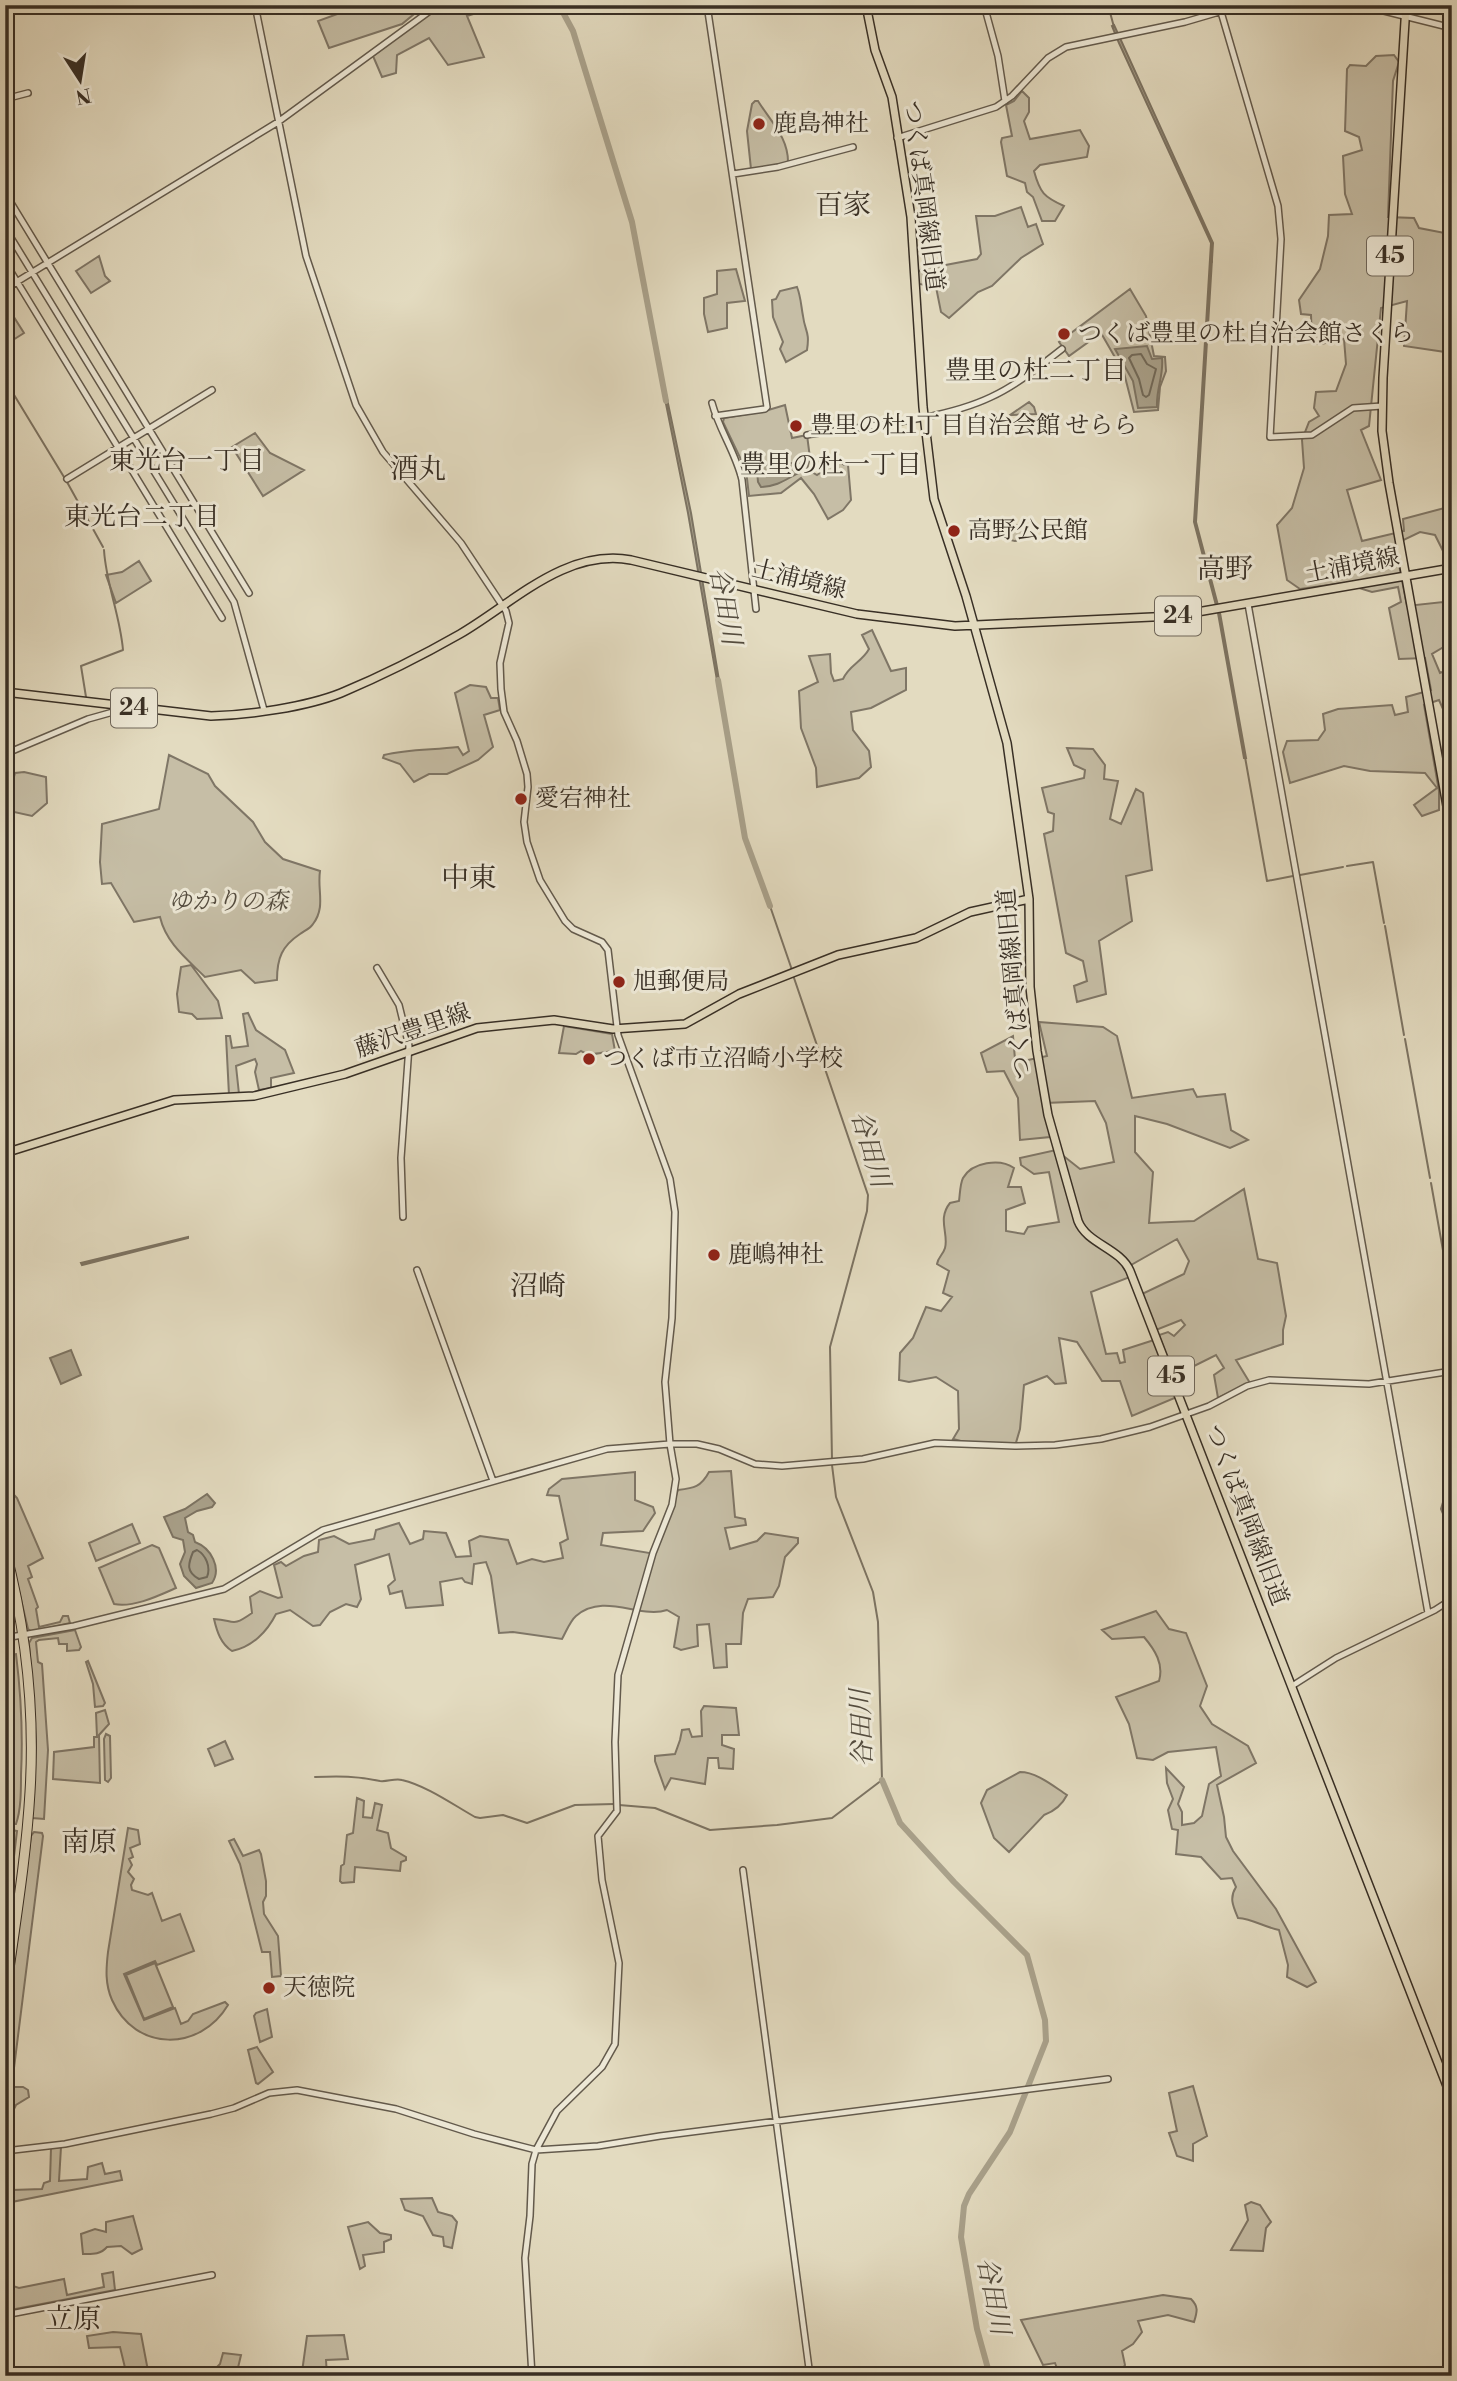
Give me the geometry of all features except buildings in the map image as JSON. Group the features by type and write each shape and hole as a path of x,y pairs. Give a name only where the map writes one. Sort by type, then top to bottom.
{"highway":[{"path":"5,1549 21,1636 30,1714 30,1792 5,1998"},
{"path":"5,1571 21,1636 26,1714 25,1793 5,1955"}],"main road":[{"name":"つくば真岡線旧道","path":"866,5 877,56 892,97 912,227 923,416 935,506 974,625 1007,743 1029,899 1032,1014 1048,1115 1078,1221 1085,1232 1129,1267 1452,2099"},
{"name":"45","path":"1406,5 1382,407 1405,575 1450,810 1452,834"},
{"name":"45","path":"1385,441 1404,80 1402,72"},
{"name":"土浦境線","path":"5,692 211,716 320,700 345,691 453,638 558,572 592,560 627,559 871,616 944,625 1162,617 1452,568"},
{"name":"藤沢豊里線","path":"5,1153 162,1102 188,1098 254,1096 351,1072 477,1027 557,1020 618,1029 690,1023 726,1001 843,953 916,937 976,911 1029,899"}],"street":[{"path":"255,5 306,256 360,414 392,464 442,518 475,561 503,606 509,623 500,663 502,699 504,712 520,748 527,774 524,822 527,842 540,880 565,921 573,929 606,946 610,956 618,1029 625,1058 670,1179 675,1212 672,1318 665,1374 670,1444 676,1472 674,1495 653,1553 618,1675 615,1742 617,1811 598,1836 602,1880 619,1963 615,2044 602,2067 557,2110 536,2150 532,2164 525,2258 532,2376"},
{"path":"5,289 278,122 438,5"},
{"path":"707,5 767,407 715,416"},
{"path":"984,5 998,56 1005,101"},
{"path":"897,138 981,113 1005,101 1045,61 1061,50 1185,23 1243,5"},
{"path":"1360,5 1452,28"},
{"path":"1221,12 1278,206 1281,239 1270,437 1312,435 1353,408 1382,407"},
{"path":"5,99 28,93"},
{"path":"733,174 778,167 853,147"},
{"path":"5,193 249,593"},
{"path":"5,228 235,606 264,710"},
{"path":"5,262 222,618"},
{"path":"807,435 961,408 990,398 1031,373 1062,349"},
{"path":"67,479 212,390"},
{"path":"712,403 715,416 735,455 742,480 756,609"},
{"path":"1248,604 1428,1614"},
{"path":"5,754 77,723 113,712 116,706"},
{"path":"377,968 399,1005 410,1051 401,1158 403,1217"},
{"path":"417,1270 493,1481"},
{"path":"5,1638 74,1626 224,1589 323,1530 594,1451 670,1444 708,1446 743,1460 770,1466 871,1458 935,1443 1027,1446 1080,1442 1131,1432 1186,1415 1247,1386 1269,1380 1349,1384 1386,1382 1452,1371"},
{"path":"1292,1686 1336,1658 1428,1614 1452,1599"},
{"path":"743,1870 810,2376"},
{"path":"5,2151 102,2137 228,2109 269,2093 297,2090 396,2109 536,2150 598,2146 1108,2079"},
{"path":"5,2315 212,2275"}],"green space":[{"path":"351,5 425,5 402,24 329,48 318,21 351,9"},
{"path":"437,5 502,5 467,16 484,57 448,65 429,38 397,55 396,73 382,77 373,56"},
{"path":"1394,55 1399,62 1393,81 1388,217 1414,218 1419,228 1450,234 1452,353 1404,346 1407,301 1381,308 1369,426 1361,430 1381,480 1347,490 1362,541 1404,531 1403,519 1452,506 1452,564 1450,565 1435,535 1420,532 1395,544 1407,606 1443,602 1452,626 1452,642 1432,654 1440,673 1452,668 1452,707 1443,709 1439,700 1424,705 1439,791 1439,810 1422,816 1414,805 1437,788 1425,773 1370,771 1344,766 1290,783 1283,752 1287,741 1318,740 1325,730 1323,714 1338,709 1392,705 1395,715 1408,712 1406,697 1431,690 1425,658 1399,659 1389,608 1401,602 1398,587 1372,592 1343,583 1300,589 1287,580 1277,525 1292,508 1304,468 1302,440 1309,422 1319,416 1314,408 1316,392 1336,391 1346,364 1344,339 1321,344 1312,343 1311,315 1301,314 1299,300 1320,269 1328,236 1329,215 1352,214 1345,194 1343,156 1362,150 1359,137 1345,131 1347,69 1350,65 1366,66 1376,56"},
{"path":"1022,91 1029,98 1029,112 1024,121 1030,139 1080,130 1089,146 1087,157 1040,165 1034,171 1044,193 1064,206 1055,221 1042,221 1025,183 1007,176 1001,142 1002,138 1012,136 1006,105 1014,101"},
{"path":"758,101 782,138 788,164 751,169 747,131 752,104"},
{"path":"1021,207 1028,227 1036,224 1043,244 1021,258 992,286 978,292 949,318 941,312 936,287 914,283 913,276 926,266 935,267 977,259 981,254 976,216 995,216"},
{"path":"99,256 105,276 110,281 91,293 76,271"},
{"path":"736,269 745,301 727,303 727,328 708,332 704,298 717,294 717,271"},
{"path":"797,287 808,344 807,350 786,362 780,349 783,342 773,317 772,300 776,299 780,291"},
{"path":"1130,289 1146,316 1154,356 1165,357 1166,371 1160,387 1158,410 1134,412 1124,373 1101,333 1069,356 1059,342"},
{"path":"5,303 24,333 5,345"},
{"path":"1029,402 1036,414 1010,415"},
{"path":"785,405 792,438 807,435 810,458 807,469 817,475 824,470 819,459 835,456 844,465 848,465 851,500 843,510 828,519 801,478 781,493 749,496 746,470 723,422 724,418"},
{"path":"255,433 270,453 304,470 263,496 232,447"},
{"path":"1015,525 1021,527 1021,539 1015,541 1009,539 1007,533 1009,527"},
{"path":"139,561 151,581 116,603 106,575 122,572"},
{"path":"872,630 891,671 906,668 906,690 871,708 851,712 853,730 869,751 871,767 859,778 817,787 816,768 801,728 799,691 818,682 809,656 830,654 834,681 843,679 869,649 862,635"},
{"path":"470,685 486,687 491,698 498,698 500,710 484,715 493,747 478,760 447,774 429,774 414,782 400,764 383,758 384,755 411,751 458,747 463,755 469,751 455,693"},
{"path":"1067,748 1093,749 1105,765 1104,779 1118,781 1110,819 1121,824 1136,789 1143,793 1152,870 1126,876 1132,921 1099,941 1106,994 1077,1002 1074,986 1087,981 1083,961 1066,953 1044,834 1053,831 1054,814 1048,812 1042,788 1084,778 1085,770 1074,765"},
{"name":"ゆかりの森","path":"169,755 208,774 215,786 253,822 265,842 283,859 320,871 320,905 317,918 311,927 285,948 278,965 277,980 255,983 241,970 205,977 172,943 160,917 134,922 111,883 102,884 102,824 159,809"},
{"path":"24,772 46,777 47,803 32,816 5,810 5,782 7,786 12,784 15,773"},
{"path":"191,965 218,1001 222,1018 197,1019 192,1014 179,1012 177,994 181,967"},
{"path":"248,1013 256,1030 285,1050 294,1073 271,1078 271,1088 259,1090 255,1059 236,1066 239,1094 229,1095 226,1036 230,1036 232,1048 248,1046 243,1014"},
{"path":"1039,1022 1103,1027 1117,1036 1132,1098 1193,1089 1197,1097 1225,1094 1231,1130 1248,1140 1230,1148 1167,1124 1135,1116 1135,1152 1153,1172 1149,1223 1194,1221 1244,1189 1258,1259 1277,1263 1286,1316 1283,1344 1236,1360 1250,1383 1218,1398 1214,1375 1224,1368 1216,1355 1174,1376 1159,1335 1168,1332 1174,1336 1185,1325 1181,1320 1156,1330 1142,1294 1184,1274 1189,1261 1177,1239 1131,1265 1126,1264 1130,1277 1091,1292 1106,1354 1117,1353 1120,1363 1125,1362 1123,1350 1154,1340 1177,1397 1132,1416 1120,1381 1102,1381 1077,1342 1059,1338 1066,1383 1055,1384 1047,1376 1024,1385 1020,1429 1015,1446 980,1446 953,1439 959,1429 958,1391 936,1377 909,1382 899,1380 900,1353 913,1338 926,1307 941,1311 952,1297 943,1293 949,1271 937,1264 945,1248 946,1209 950,1203 959,1201 963,1178 973,1168 987,1163 1008,1165 1014,1168 1008,1187 1021,1187 1025,1203 1006,1210 1006,1231 1024,1234 1028,1227 1059,1222 1049,1172 1034,1174 1021,1165 1020,1158 1056,1150 1080,1169 1114,1162 1106,1123 1095,1101 1045,1103 1050,1137 1020,1140 1018,1098 1004,1071 987,1072 981,1053 1013,1036 1015,1059 1028,1060 1047,1056"},
{"path":"564,1026 612,1034 615,1051 593,1054 581,1051 576,1054 559,1053"},
{"path":"731,1471 735,1517 745,1519 746,1525 725,1528 730,1549 757,1541 765,1533 798,1538 798,1543 785,1557 779,1586 773,1597 748,1599 743,1613 741,1644 726,1644 727,1667 714,1668 709,1624 697,1625 698,1646 681,1650 674,1647 679,1617 667,1610 656,1612 610,1606 587,1609 574,1618 562,1639 513,1632 499,1633 491,1576 486,1562 474,1564 472,1584 462,1578 440,1582 443,1605 406,1608 402,1591 390,1594 388,1586 395,1580 389,1554 355,1565 361,1599 357,1607 346,1604 330,1612 320,1625 313,1626 290,1610 276,1614 258,1638 232,1651 222,1641 214,1619 236,1622 245,1618 252,1613 250,1597 260,1591 282,1597 274,1565 281,1562 286,1566 318,1552 319,1540 334,1536 349,1544 374,1539 376,1530 399,1523 410,1544 423,1539 424,1531 446,1533 456,1557 471,1556 469,1541 480,1536 508,1540 517,1564 532,1559 544,1562 563,1558 560,1543 568,1539 559,1496 547,1495 549,1489 562,1479 635,1472 635,1500 653,1507 655,1513 643,1531 603,1533 601,1545 655,1554 678,1490 697,1486 709,1472"},
{"path":"5,1485 17,1498 43,1558 28,1566 32,1577 28,1579 38,1607 39,1627 60,1622 63,1616 68,1616 70,1623 32,1632 28,1629 5,1532"},
{"path":"1444,1499 1452,1499 1452,1535 1441,1509"},
{"path":"132,1524 140,1543 96,1561 89,1543"},
{"path":"152,1545 159,1548 176,1588 137,1603 114,1604 99,1568"},
{"path":"1156,1611 1169,1629 1186,1633 1207,1686 1200,1706 1212,1724 1248,1746 1256,1763 1217,1785 1226,1837 1233,1851 1276,1909 1316,1982 1307,1987 1287,1977 1288,1965 1279,1930 1238,1918 1232,1902 1236,1887 1232,1878 1221,1879 1201,1857 1176,1854 1178,1830 1172,1829 1168,1810 1173,1799 1167,1783 1166,1768 1184,1787 1178,1804 1182,1812 1182,1825 1194,1823 1202,1816 1209,1784 1221,1776 1216,1747 1168,1752 1153,1760 1137,1758 1129,1724 1116,1697 1159,1681 1159,1663 1144,1637 1112,1639 1102,1630"},
{"path":"75,1630 81,1647 79,1650 67,1651 67,1644 59,1644 58,1638 36,1642 38,1662 42,1664 48,1750 44,1819 32,1818 36,1741 29,1643 32,1638"},
{"path":"5,1648 8,1655 16,1654 20,1699 21,1794 16,1824 8,1824 12,1751 5,1720 13,1717 5,1690"},
{"path":"88,1661 105,1703 103,1706 95,1707 93,1684 86,1662"},
{"path":"704,1706 736,1708 739,1735 722,1735 722,1745 734,1749 733,1769 719,1768 718,1758 708,1758 705,1784 671,1778 665,1789 655,1756 675,1754 682,1730 689,1729 692,1737 702,1736 701,1711"},
{"path":"105,1710 109,1724 99,1735 100,1783 53,1779 54,1752 94,1747 94,1737 97,1737 96,1713"},
{"path":"106,1734 110,1736 111,1778 108,1782 105,1780"},
{"path":"225,1741 233,1759 215,1766 208,1749"},
{"path":"1020,1772 1039,1777 1067,1795 1055,1810 1044,1815 1009,1852 994,1838 981,1803 987,1790"},
{"path":"357,1798 364,1801 363,1817 372,1818 375,1803 382,1805 377,1830 388,1833 391,1848 406,1857 406,1860 401,1862 400,1871 355,1867 354,1882 342,1883 341,1866 344,1864 347,1835 353,1833"},
{"path":"128,1828 138,1830 140,1844 130,1848 133,1857 129,1859 132,1865 128,1872 134,1879 132,1890 148,1895 152,1893 162,1921 180,1914 194,1951 157,1965 155,1961 124,1974 144,2020 175,2008 181,2024 188,2021 193,2014 225,2002 228,2005 216,2020 185,2038 168,2040 151,2037 136,2029 122,2017 108,1988 108,1952"},
{"path":"8,1829 17,1831 6,1924 5,1846"},
{"path":"34,1832 42,1833 43,1836 12,2084 13,2087 28,2090 29,2097 16,2105 8,2121 5,2120 5,2031 31,1836"},
{"path":"234,1839 243,1856 259,1850 261,1854 266,1881 264,1914 278,1936 281,1976 272,1977 270,1952 262,1952 240,1864 229,1841"},
{"path":"155,1963 173,2007 144,2019 126,1975"},
{"path":"267,2009 272,2037 260,2042 254,2016"},
{"path":"257,2047 273,2072 258,2084 248,2050"},
{"path":"1193,2086 1207,2136 1193,2144 1193,2161 1177,2156 1169,2133 1177,2131 1169,2093"},
{"path":"61,2147 59,2181 87,2179 88,2167 102,2163 105,2174 120,2171 122,2180 12,2202 5,2212 5,2201 12,2190 42,2189 44,2183 50,2181 51,2148"},
{"path":"432,2198 438,2212 452,2216 457,2222 452,2248 444,2246 443,2237 433,2235 423,2216 405,2210 401,2199"},
{"path":"1251,2202 1260,2205 1271,2222 1266,2228 1263,2251 1231,2250 1248,2220 1245,2205"},
{"path":"133,2216 142,2249 132,2254 121,2246 107,2247 99,2253 83,2254 81,2234 95,2229 106,2232 106,2222"},
{"path":"368,2222 380,2233 391,2235 391,2239 384,2242 384,2252 363,2255 365,2266 360,2269 348,2227"},
{"path":"113,2272 115,2290 5,2311 5,2287 10,2285 19,2288 64,2279 67,2295 104,2287 102,2274"},
{"path":"1163,2295 1191,2299 1197,2310 1194,2322 1168,2315 1138,2321 1142,2332 1133,2344 1122,2351 1125,2365 1118,2376 1060,2376 1055,2363 1043,2365 1021,2320"},
{"path":"113,2332 141,2334 149,2376 127,2376 120,2347 89,2348 87,2336"},
{"path":"344,2335 348,2359 326,2360 327,2376 309,2376 302,2372 307,2336"},
{"path":"223,2353 241,2355 236,2376 208,2376 220,2364"}],"water":[{"path":"1114,25 1213,243 1196,522 1220,613 1246,758 1218,613 1194,522 1211,243 1119,43 1112,26"},
{"path":"1147,346 1152,359 1162,358 1157,407 1138,408 1133,381 1115,349"},
{"path":"664,394 691,513 720,686 718,686"},
{"path":"756,459 761,465 793,463 796,459 803,471 779,483 761,487"},
{"path":"188,1237 82,1265 81,1263"},
{"path":"71,1350 81,1375 61,1384 50,1358"},
{"path":"207,1494 215,1503 212,1507 185,1518 188,1532 193,1535 195,1542 210,1554 216,1571 212,1583 196,1588 184,1576 180,1564 185,1552 183,1540 173,1537 164,1517 185,1509"}],"waterway":[{"name":"谷田川","path":"559,5 573,31 632,222 666,401"},
{"path":"1108,5 1114,27"},
{"path":"1212,250 1212,262"},
{"path":"5,380 103,547"},
{"path":"86,697 81,666 123,650 104,550"},
{"name":"谷田川","path":"718,680 745,838 770,906"},
{"path":"1245,757 1267,881 1293,876"},
{"path":"1347,866 1373,862 1384,923"},
{"path":"1300,875 1343,867"},
{"name":"谷田川","path":"770,906 792,970"},
{"path":"1385,926 1404,1035"},
{"name":"谷田川","path":"793,975 868,1195 867,1211 830,1347 832,1460"},
{"path":"1405,1039 1430,1178"},
{"path":"1431,1183 1452,1301"},
{"name":"谷田川","path":"619,1805 655,1808 710,1830 777,1825 832,1818 882,1780 878,1622 873,1592 836,1497 832,1465"},
{"path":"315,1777 402,1780 430,1791 475,1817 503,1815 527,1823 575,1805 614,1804"},
{"name":"谷田川","path":"882,1780 900,1823 1027,1955 1045,2020 1046,2041 1010,2132 964,2206 961,2237 977,2329 990,2376"}],"place":[{"name":"鹿島神社","path":"759,124"},
{"name":"つくば豊里の杜自治会館さくら","path":"1064,334"},
{"name":"豊里の杜1丁目自治会館 せらら","path":"796,426"},
{"name":"高野公民館","path":"954,531"},
{"name":"愛宕神社","path":"521,799"},
{"name":"旭郵便局","path":"619,982"},
{"name":"つくば市立沼崎小学校","path":"589,1059"},
{"name":"鹿嶋神社","path":"714,1255"},
{"name":"天徳院","path":"269,1988"}],"district":[{"name":"百家","path":"843,205"},
{"name":"豊里の杜二丁目","path":"1036,371"},
{"name":"東光台一丁目","path":"187,461"},
{"name":"豊里の杜一丁目","path":"831,465"},
{"name":"酒丸","path":"418,469"},
{"name":"東光台二丁目","path":"142,517"},
{"name":"高野","path":"1225,569"},
{"name":"中東","path":"469,878"},
{"name":"沼崎","path":"538,1286"},
{"name":"南原","path":"89,1842"},
{"name":"立原","path":"73,2319"}]}
